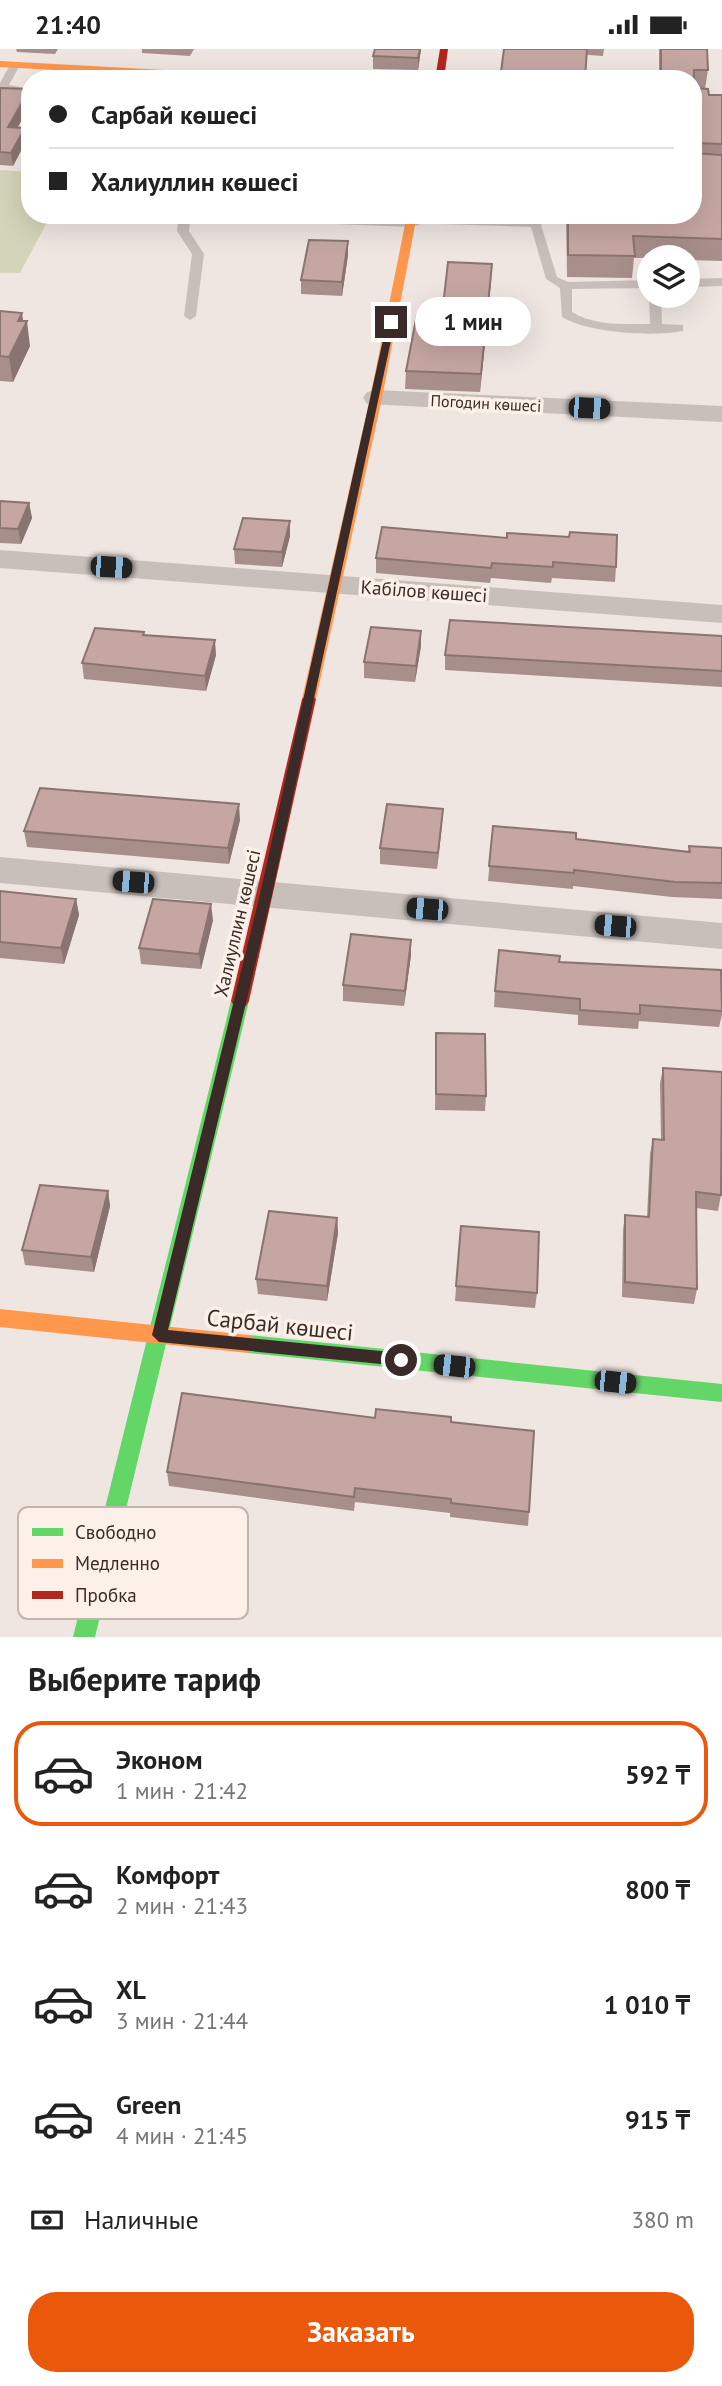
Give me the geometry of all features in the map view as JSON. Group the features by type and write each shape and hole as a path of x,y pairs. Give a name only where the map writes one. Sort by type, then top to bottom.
{"main road":[{"path":"440,70 444,49"},
{"path":"8,65 74,70"},
{"name":"Халиуллин көшесі","path":"116,1507 266,894 376,398 410,224"},
{"name":"Сарбай көшесі","path":"0,1318 722,1393"},
{"name":"Халиуллин көшесі","path":"84,1637 88,1619"}],"street":[{"name":"Погодин көшесі","path":"376,398 722,414"},
{"name":"Кабілов көшесі","path":"0,559 722,614"},
{"path":"0,870 722,936"}],"lane":[{"path":"8,65 1,87 21,90"},
{"path":"184,224 183,231 198,254 190,316"},
{"path":"517,224 535,225 544,245 552,279 566,286 637,284"},
{"path":"700,283 722,282"},
{"path":"566,286 566,314 573,319 591,325 679,328"},
{"path":"655,308 656,326"}],"green space":[{"path":"0,170 21,171 21,224 46,224 20,273 0,273"}],"building":[{"path":"375,49 420,49 418,58 373,56"},
{"path":"504,49 587,49 586,70 501,70"},
{"path":"661,49 707,49 708,70 661,70"},
{"path":"0,88 21,89 21,105 8,127 21,128 21,135 11,153 0,152"},
{"path":"702,89 708,89 709,95 722,95 722,144 702,143"},
{"path":"702,154 722,155 722,239 633,236 635,256 568,255 568,224 702,224"},
{"path":"309,240 348,241 342,282 301,280"},
{"path":"448,262 492,264 481,374 406,371 417,314 442,315"},
{"path":"0,311 22,313 18,321 27,321 9,357 0,356"},
{"path":"0,501 29,503 18,529 0,528"},
{"path":"243,518 290,521 282,552 234,549"},
{"path":"382,527 507,538 507,533 569,537 570,532 617,535 616,567 553,562 553,567 492,563 491,568 376,558"},
{"path":"450,620 722,636 722,671 445,655"},
{"path":"371,627 421,631 416,666 364,662"},
{"path":"95,628 144,632 143,635 215,640 205,676 82,663"},
{"path":"40,788 239,804 228,848 24,831"},
{"path":"387,804 443,809 438,853 380,848"},
{"path":"493,826 576,833 576,839 690,852 689,846 722,848 722,883 675,882 574,870 574,873 489,866"},
{"path":"0,891 76,899 61,948 0,942"},
{"path":"153,899 211,904 199,954 139,948"},
{"path":"351,934 411,940 405,991 343,985"},
{"path":"499,950 560,956 559,962 721,970 722,1011 640,1005 640,1014 580,1010 580,999 495,991"},
{"path":"436,1033 485,1034 486,1096 436,1094"},
{"path":"663,1068 722,1072 721,1195 696,1192 697,1289 625,1282 625,1215 649,1217 653,1139 664,1140"},
{"path":"40,1185 108,1191 91,1257 22,1250"},
{"path":"269,1211 337,1218 327,1286 256,1279"},
{"path":"461,1226 539,1232 537,1293 456,1286"},
{"path":"182,1393 375,1418 376,1409 451,1417 451,1422 534,1431 529,1512 451,1503 451,1499 355,1488 354,1497 167,1472"}],"traffic: fast":[{"path":"116,1507 240,1001"},
{"path":"248,1344 722,1393"},
{"path":"84,1637 88,1619"}],"traffic: slow":[{"path":"0,64 110,70"},
{"path":"309,699 376,398 410,224"},
{"path":"0,1318 248,1344"}],"traffic: jam":[{"path":"440,70 444,49"},
{"path":"240,1001 309,699"}],"route":[{"path":"391,322 266,894 159,1335 401,1360"}]}
